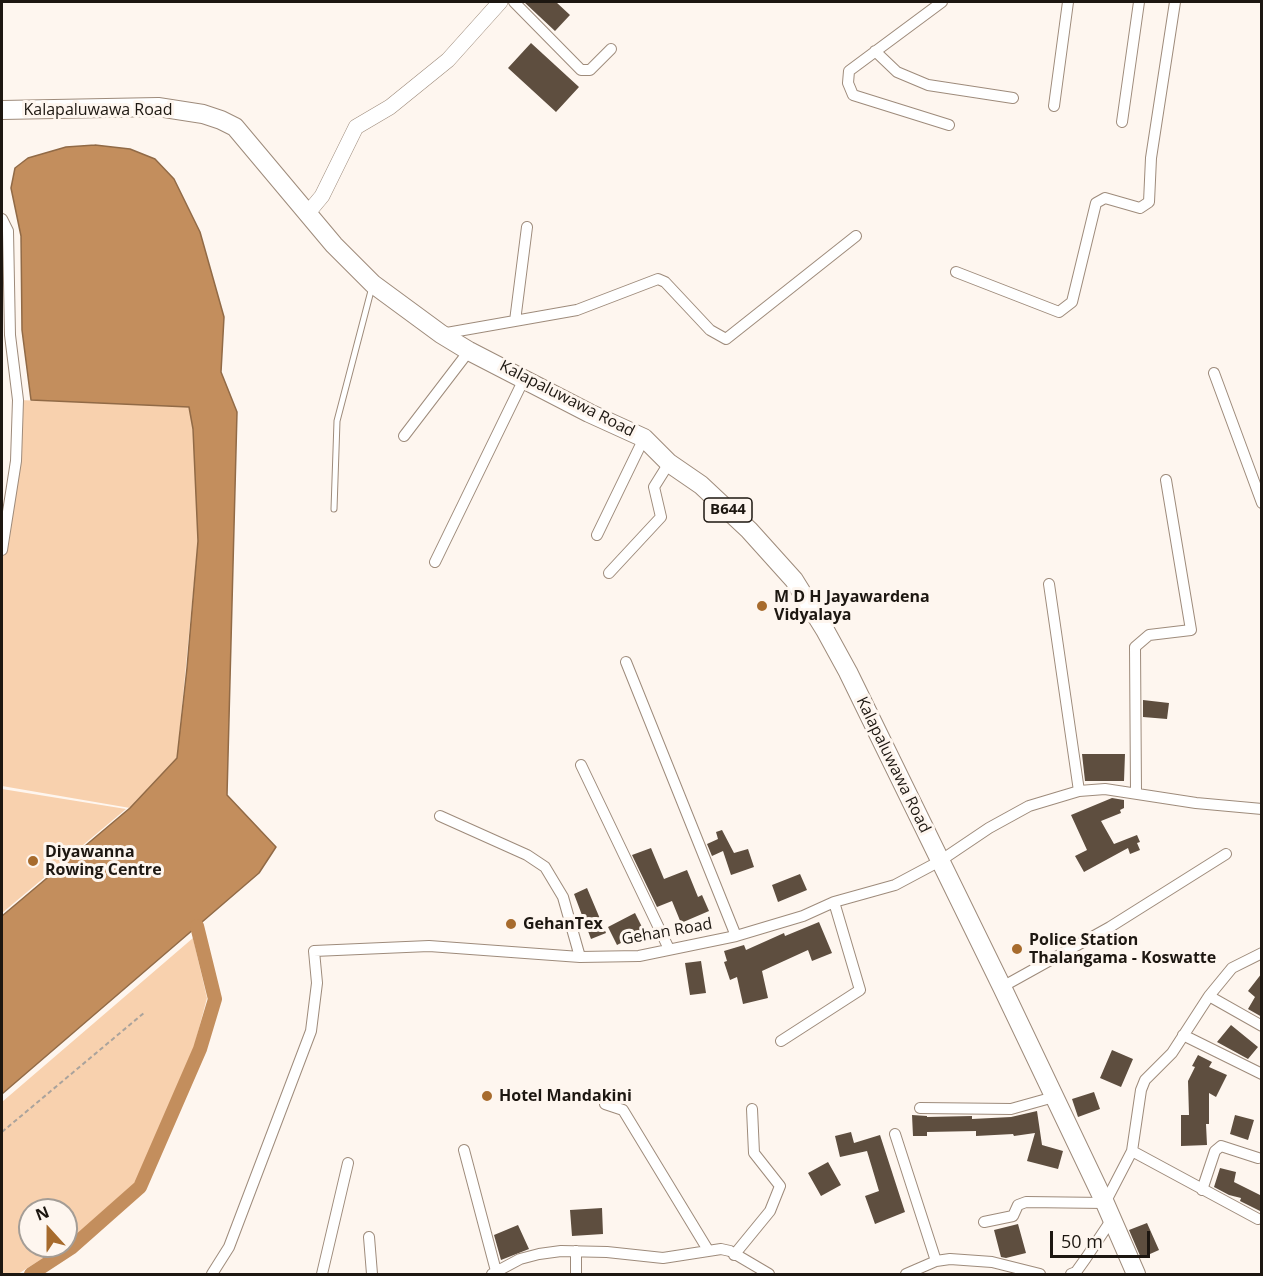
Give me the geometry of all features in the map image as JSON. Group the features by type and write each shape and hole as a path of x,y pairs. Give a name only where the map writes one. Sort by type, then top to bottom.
{"main road":[{"name":"Kalapaluwawa Road","path":"2,110 158,107 203,114 235,127 349,262 373,284 441,334 469,351 644,438 669,464 701,485 749,530 794,580 848,672 1002,987 1136,1275"}],"street":[{"path":"307,214 322,196 356,127 390,107 448,60 500,2"},
{"path":"514,2 581,70 590,70 611,49"},
{"path":"942,2 849,71 848,83 853,95 949,125"},
{"path":"1054,106 1068,2"},
{"path":"1122,122 1139,2"},
{"path":"956,272 1059,312 1072,302 1096,203 1105,198 1140,208 1149,202 1151,158 1175,2"},
{"path":"875,51 897,72 928,85 1012,98"},
{"path":"2,219 8,231 10,335 18,400 16,461 2,550"},
{"path":"515,321 526,227"},
{"path":"441,334 577,310 658,279 665,282 710,330 726,339 856,236"},
{"path":"404,436 469,351"},
{"path":"1214,373 1262,503"},
{"path":"435,562 524,379"},
{"path":"597,535 644,438"},
{"path":"609,573 661,517 654,487 669,464"},
{"path":"1137,792 1135,647 1149,635 1191,630 1167,480"},
{"path":"1049,584 1078,791"},
{"path":"626,662 736,936"},
{"path":"581,765 669,949"},
{"name":"Gehan Road","path":"212,1275 229,1247 311,1031 317,983 314,951 429,946 580,957 639,956 736,936 802,916 834,902 895,885 940,861 964,842 1029,806 1078,791 1105,789 1137,792 1196,803 1262,809"},
{"path":"440,816 527,855 545,867 563,897 580,957"},
{"path":"1002,987 1110,927 1226,854"},
{"path":"781,1041 860,990 834,902"},
{"path":"1071,1275 1086,1258 1132,1151 1141,1090 1145,1080 1172,1053 1209,996 1232,968 1262,953"},
{"path":"1209,996 1262,1026"},
{"path":"1183,1035 1262,1074"},
{"path":"920,1108 1011,1109 1054,1097"},
{"path":"605,1104 623,1110 708,1250"},
{"path":"734,1255 770,1211 780,1186 754,1152 752,1108"},
{"path":"895,1134 936,1261"},
{"path":"1202,1190 1215,1151 1221,1146 1258,1158"},
{"path":"464,1150 494,1273 520,1259 539,1254 576,1251 663,1258 721,1249 769,1275"},
{"path":"1132,1151 1258,1219"},
{"path":"322,1275 348,1162"},
{"path":"984,1222 1013,1216 1018,1205 1026,1202 1108,1211"},
{"path":"369,1237 372,1275"},
{"path":"576,1251 576,1275"},
{"path":"906,1275 936,1261 950,1259 992,1262 1040,1275"}],"lane":[{"path":"334,509 337,421 373,284"}],"path":[{"path":"2,1132 146,1012"}],"shaded area":[{"path":"95,145 130,149 155,159 174,179 200,232 224,317 221,372 237,412 227,795 276,847 259,873 2,1094 2,916 130,808 177,758 187,668 198,541 193,429 189,407 31,400 22,330 21,236 11,188 15,168 28,158 66,147"},
{"path":"18,400 189,406 193,429 198,541 177,758 130,808 2,786 2,550"},
{"name":"Diyawanna Rowing Centre","path":"2,789 126,809 2,913"},
{"path":"193,938 207,998 194,1047 135,1183 78,1233 78,1198 18,1198 18,1258 43,1258 18,1274 2,1274 2,1102"}],"building":[{"path":"524,2 556,2 570,15 555,31"},
{"path":"531,43 579,87 556,112 508,68"},
{"path":"1143,700 1169,703 1167,719 1143,717"},
{"path":"1082,754 1125,754 1124,781 1085,781"},
{"path":"1112,798 1124,800 1124,808 1120,810 1121,813 1101,821 1114,844 1137,835 1140,850 1130,854 1128,848 1084,872 1075,856 1087,850 1071,815"},
{"path":"722,830 734,853 748,849 754,867 731,875 723,851 712,856 707,844 718,839 716,832"},
{"path":"651,848 664,879 687,870 698,897 702,895 709,911 681,923 672,901 657,907 632,855"},
{"path":"800,874 807,890 778,902 772,885"},
{"path":"587,888 606,933 591,939 574,894"},
{"path":"635,913 644,931 617,945 608,927"},
{"path":"819,922 832,953 812,961 808,950 762,971 768,998 743,1004 737,977 730,980 724,962 727,961 724,951 744,945 746,950 784,933 785,936"},
{"path":"701,961 706,993 690,995 685,963"},
{"path":"1262,973 1262,1017 1248,1009 1255,997 1248,991"},
{"path":"1231,1025 1258,1047 1248,1059 1217,1042"},
{"path":"1112,1050 1133,1059 1121,1087 1100,1078"},
{"path":"1198,1055 1212,1062 1209,1067 1227,1075 1216,1097 1209,1093 1209,1124 1206,1124 1207,1145 1181,1146 1181,1115 1189,1115 1188,1081"},
{"path":"1094,1092 1100,1109 1078,1117 1072,1099"},
{"path":"1037,1111 1042,1145 1063,1151 1058,1169 1027,1161 1035,1133 1014,1136 1013,1134 976,1136 976,1131 927,1132 927,1136 913,1136 912,1115 972,1116 972,1119 1011,1117"},
{"path":"1235,1115 1254,1120 1248,1140 1230,1134"},
{"path":"851,1132 854,1143 880,1135 905,1212 875,1224 865,1196 879,1191 867,1151 840,1157 835,1136"},
{"path":"828,1162 841,1185 821,1196 808,1173"},
{"path":"1220,1168 1236,1172 1234,1182 1262,1196 1262,1212 1240,1201 1241,1198 1214,1187"},
{"path":"602,1208 603,1234 572,1236 570,1210"},
{"path":"1147,1223 1159,1250 1141,1258 1129,1230"},
{"path":"1018,1224 1026,1253 1001,1257 994,1230"},
{"path":"518,1225 529,1249 501,1260 494,1235"}],"waterway":[{"path":"31,1274 71,1248 140,1187 200,1049 215,999 197,926"}],"place":[{"name":"M D H Jayawardena Vidyalaya","path":"762,606"},
{"name":"Diyawanna Rowing Centre","path":"33,861"},
{"name":"GehanTex","path":"511,924"},
{"name":"Police Station Thalangama - Koswatte","path":"1017,949"},
{"name":"Hotel Mandakini","path":"487,1096"}]}
